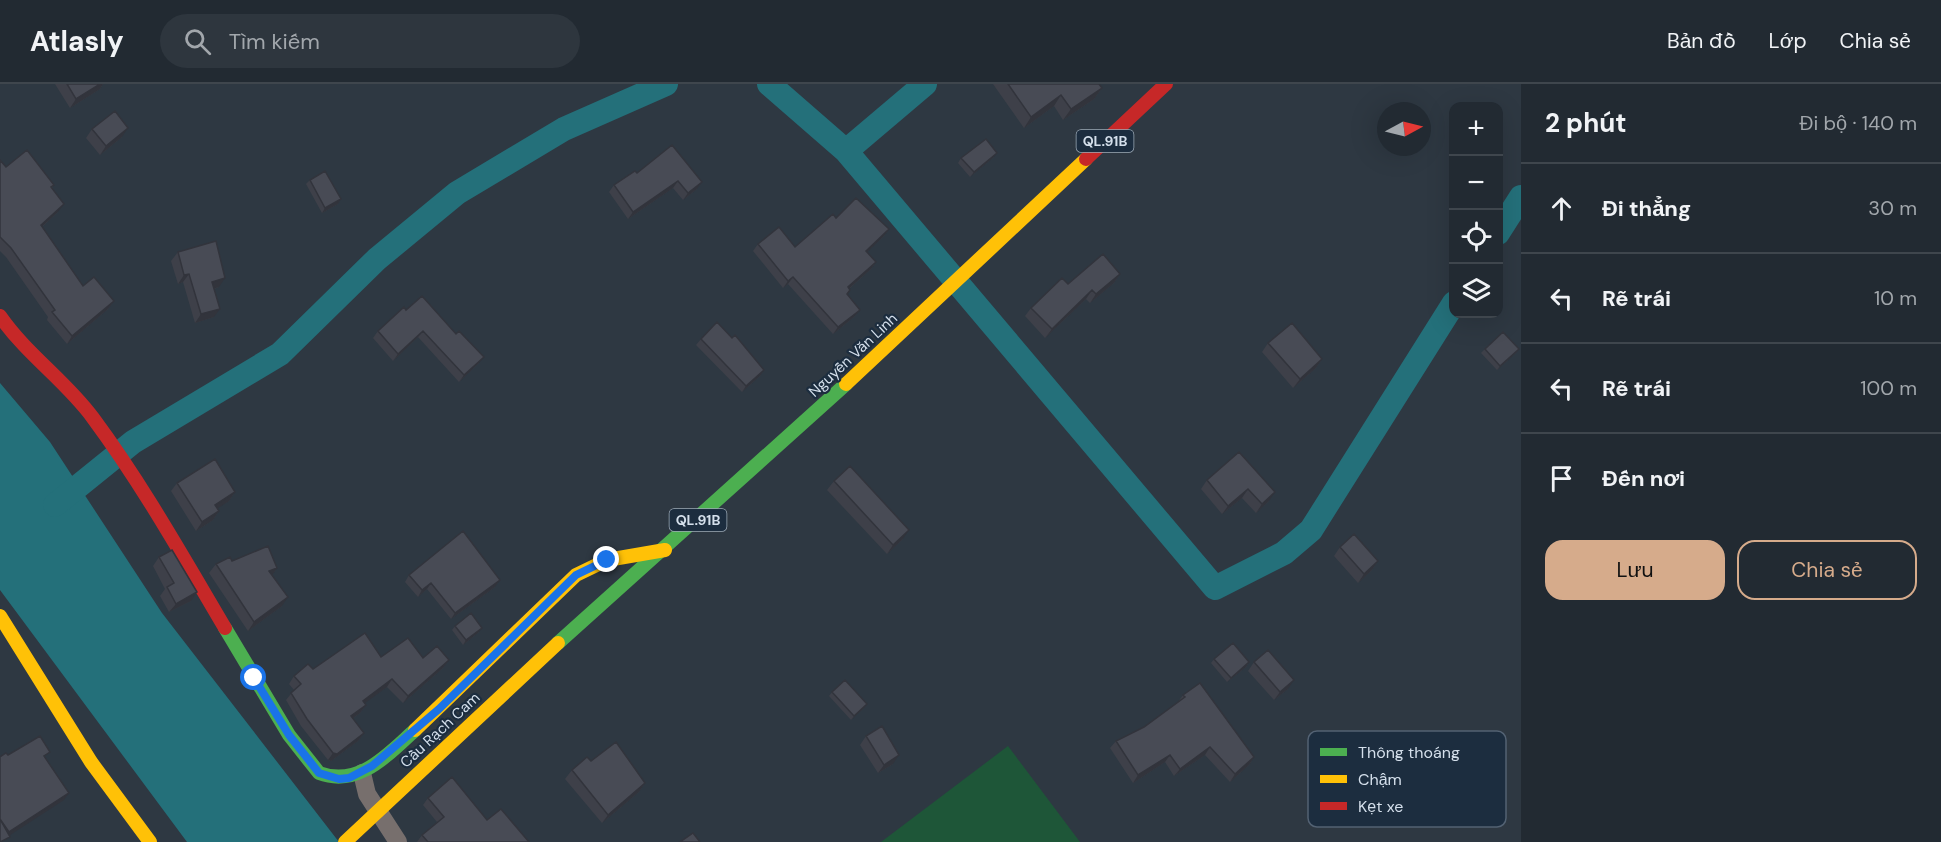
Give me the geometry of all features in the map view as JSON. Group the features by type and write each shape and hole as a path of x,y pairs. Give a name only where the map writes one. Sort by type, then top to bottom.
{"main road":[{"name":"Nguyễn Văn Linh","path":"558,643 665,550 836,393 1166,84"},
{"path":"0,316 16,339 92,416 289,735 319,773 327,776 349,778 362,773 439,709 576,575 607,560 665,550"},
{"path":"0,616 91,762 150,842"},
{"name":"Cầu Rạch Cam","path":"345,842 558,643"}],"street":[{"path":"362,773 367,794 398,842"}],"green space":[{"path":"1008,746 1080,842 881,842"}],"water":[{"path":"0,383 50,442 162,613 339,842 187,842 0,590"}],"building":[{"path":"67,84 100,84 76,99"},
{"path":"1008,84 1099,84 1102,88 1071,109 1061,95 1031,117"},
{"path":"115,111 128,128 106,146 92,129"},
{"path":"986,139 997,153 974,172 961,158"},
{"path":"672,145 702,182 688,193 678,181 633,212 614,185 635,171 637,173"},
{"path":"27,150 54,185 51,187 64,204 41,225 83,286 94,277 114,301 72,336 52,312 55,310 11,248 0,237 0,160 6,167"},
{"path":"325,171 341,199 325,208 310,180"},
{"path":"856,198 889,229 866,251 876,262 848,287 850,290 847,294 860,310 838,327 793,277 788,281 758,244 779,227 795,247 833,214 836,218"},
{"path":"216,241 225,278 212,282 220,309 201,314 189,274 184,275 178,252"},
{"path":"1103,254 1120,274 1096,294 1092,290 1052,329 1031,308 1062,278 1068,284"},
{"path":"422,296 456,334 459,331 484,357 464,375 423,331 398,354 378,331 404,307 406,310"},
{"path":"717,322 732,338 735,335 764,370 746,386 701,339"},
{"path":"1292,323 1322,359 1300,379 1268,343"},
{"path":"1503,332 1519,349 1500,366 1485,349"},
{"path":"1239,452 1275,492 1262,504 1248,489 1228,506 1207,480"},
{"path":"215,459 235,492 215,505 219,511 202,522 177,483"},
{"path":"850,466 909,530 893,545 834,481"},
{"path":"463,531 500,580 455,613 431,583 422,590 409,575"},
{"path":"1354,534 1378,561 1364,574 1340,547"},
{"path":"268,546 277,568 269,571 288,597 254,622 216,564 230,557 232,561"},
{"path":"172,550 197,592 176,604 167,587 174,583 159,557"},
{"path":"471,613 482,628 466,640 455,626"},
{"path":"365,633 381,657 408,638 423,658 437,646 449,660 408,696 392,679 363,701 366,705 351,716 364,733 337,754 333,753 307,719 291,693 301,684 294,676 308,664 313,669"},
{"path":"1233,643 1249,662 1231,678 1214,659"},
{"path":"1268,650 1294,680 1280,692 1254,662"},
{"path":"845,680 867,704 854,716 832,692"},
{"path":"1200,683 1254,757 1235,774 1210,747 1180,769 1170,755 1138,775 1116,741 1144,727"},
{"path":"882,726 899,755 884,765 866,736"},
{"path":"40,736 50,752 44,756 69,793 9,832 0,819 0,757 6,753 8,755"},
{"path":"616,742 645,783 608,815 572,770 587,757 591,761"},
{"path":"452,777 487,820 501,809 529,842 428,842 422,835 444,817 428,798"},
{"path":"0,822 10,837 0,842"},
{"path":"693,833 700,842 680,842"}],"waterway":[{"path":"55,505 133,442 280,354 377,259 457,193 564,129 666,84"},
{"path":"769,84 846,151 1215,588 1284,553 1311,530 1449,311"},
{"path":"846,151 925,84"},
{"path":"1503,225 1521,197"}],"traffic: fast":[{"path":"558,643 846,384"},
{"path":"225,628 289,735 319,773 347,776 360,772 383,758 415,730"}],"traffic: slow":[{"path":"846,384 1086,159"},
{"path":"415,730 576,575 607,560 665,550"},
{"path":"0,616 91,762 150,842"},
{"path":"345,842 558,643"}],"traffic: jam":[{"path":"1086,159 1166,84"},
{"path":"0,316 22,343 71,392 93,418 145,495 225,628"}],"route":[{"path":"254,678 289,735 319,773 339,779 349,778 362,773 387,755 439,709 576,575 586,568 607,560"}]}
